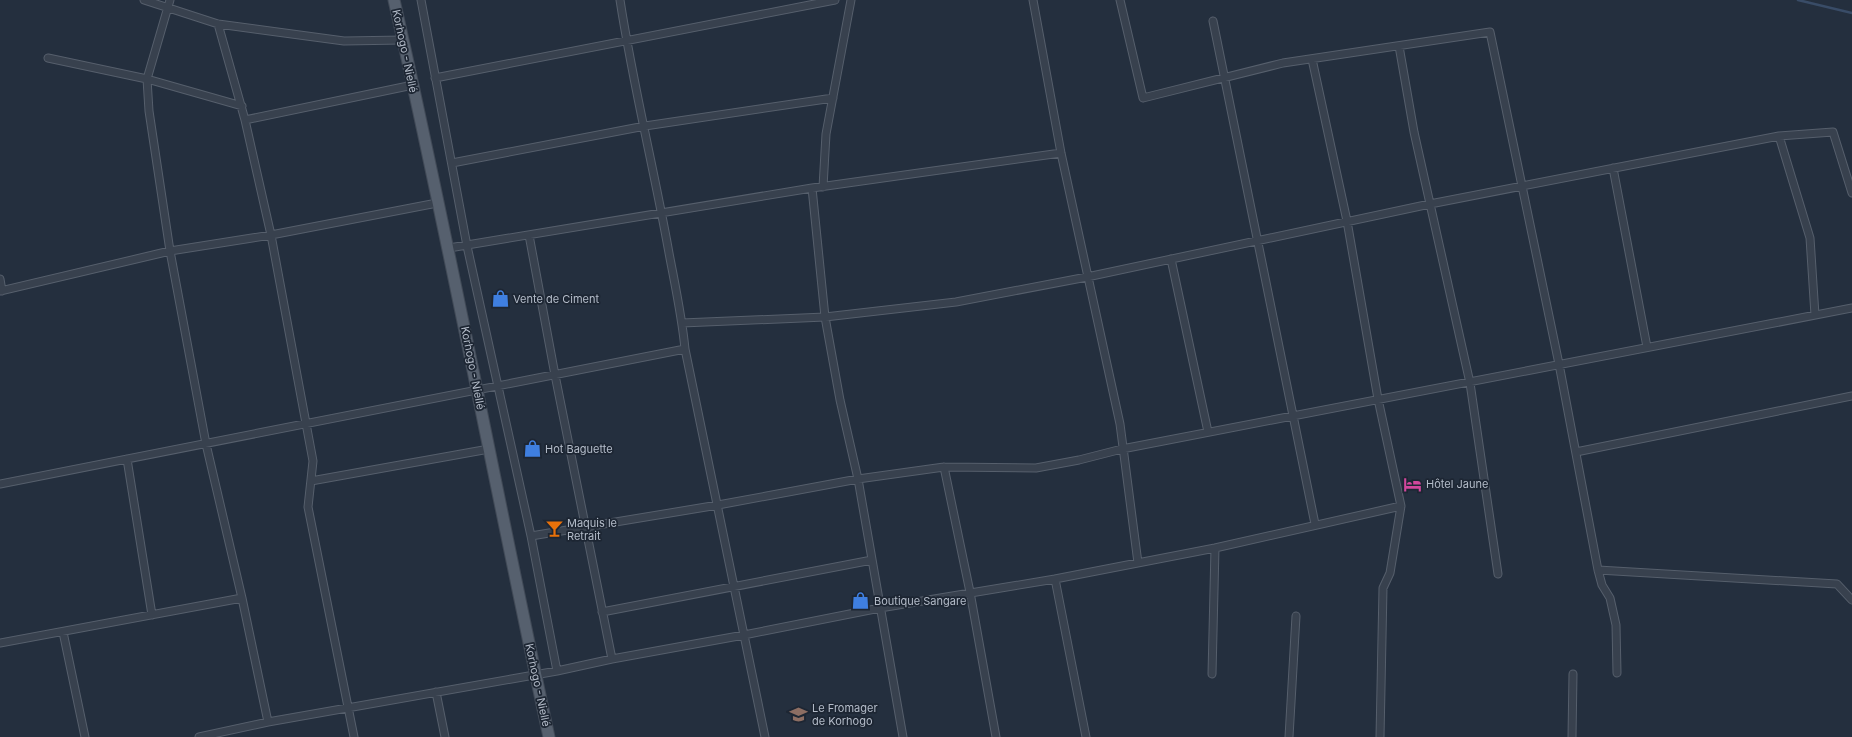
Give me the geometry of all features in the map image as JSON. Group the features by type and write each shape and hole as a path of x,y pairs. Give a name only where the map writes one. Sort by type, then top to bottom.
{"main road":[{"name":"Korhogo - Niellé","path":"394,0 437,203 449,248 476,390 549,737"}],"street":[{"path":"144,0 218,24 344,41 403,40"},
{"path":"170,0 147,79 149,111 170,251 206,444 242,598 268,722"},
{"path":"421,0 467,246 531,536 557,671"},
{"path":"620,0 662,212 682,323 685,349 765,737"},
{"path":"435,78 835,0"},
{"path":"823,187 826,134 851,0"},
{"path":"1033,0 1061,153 1120,424 1122,449 1138,563"},
{"path":"1120,0 1143,98 1283,64 1490,32 1559,364 1598,570 1602,585 1610,598 1616,625 1617,673"},
{"path":"1213,21 1315,524"},
{"path":"218,24 246,120 271,235 313,461 308,507 354,737"},
{"path":"1399,46 1414,132 1470,383 1498,574"},
{"path":"48,58 147,79 242,106"},
{"path":"1312,59 1347,221 1378,399 1401,506 1390,573 1383,588 1380,737"},
{"path":"246,120 413,85"},
{"path":"452,162 645,126 833,98"},
{"path":"682,323 825,317 956,302 1087,277 1430,204 1779,136 1833,132 1852,193"},
{"path":"1779,136 1810,238 1815,315"},
{"path":"449,248 812,188 1061,153"},
{"path":"1613,168 1647,347"},
{"path":"812,188 825,317 840,400 858,479 903,737"},
{"path":"0,279 1,291 170,251 271,235 437,203"},
{"path":"529,235 584,527 612,659"},
{"path":"1171,259 1208,432"},
{"path":"531,536 718,505 858,479 944,467 1036,468 1079,460 1122,449 1294,415 1470,383 1559,364 1852,308"},
{"path":"0,484 306,425 685,349"},
{"path":"1576,452 1852,396"},
{"path":"311,481 489,450"},
{"path":"127,459 152,615"},
{"path":"944,467 970,592 996,737"},
{"path":"199,737 268,722 349,709 557,671 612,659 880,608 1055,579 1215,548 1315,524 1401,506"},
{"path":"1212,674 1215,548"},
{"path":"602,612 872,560"},
{"path":"1598,570 1837,584 1852,600"},
{"path":"1055,579 1086,737"},
{"path":"0,643 242,598"},
{"path":"1288,737 1296,616"},
{"path":"63,632 85,737"},
{"path":"1572,737 1573,674"},
{"path":"436,692 445,737"}],"waterway":[{"path":"1798,0 1852,13"}],"place":[{"name":"Vente de Ciment","path":"500,299"},
{"name":"Hot Baguette","path":"532,449"},
{"name":"Hôtel Jaune","path":"1413,484"},
{"name":"Maquis le Retrait","path":"554,529"},
{"name":"Boutique Sangare","path":"861,601"},
{"name":"Le Fromager de Korhogo","path":"799,714"}]}
